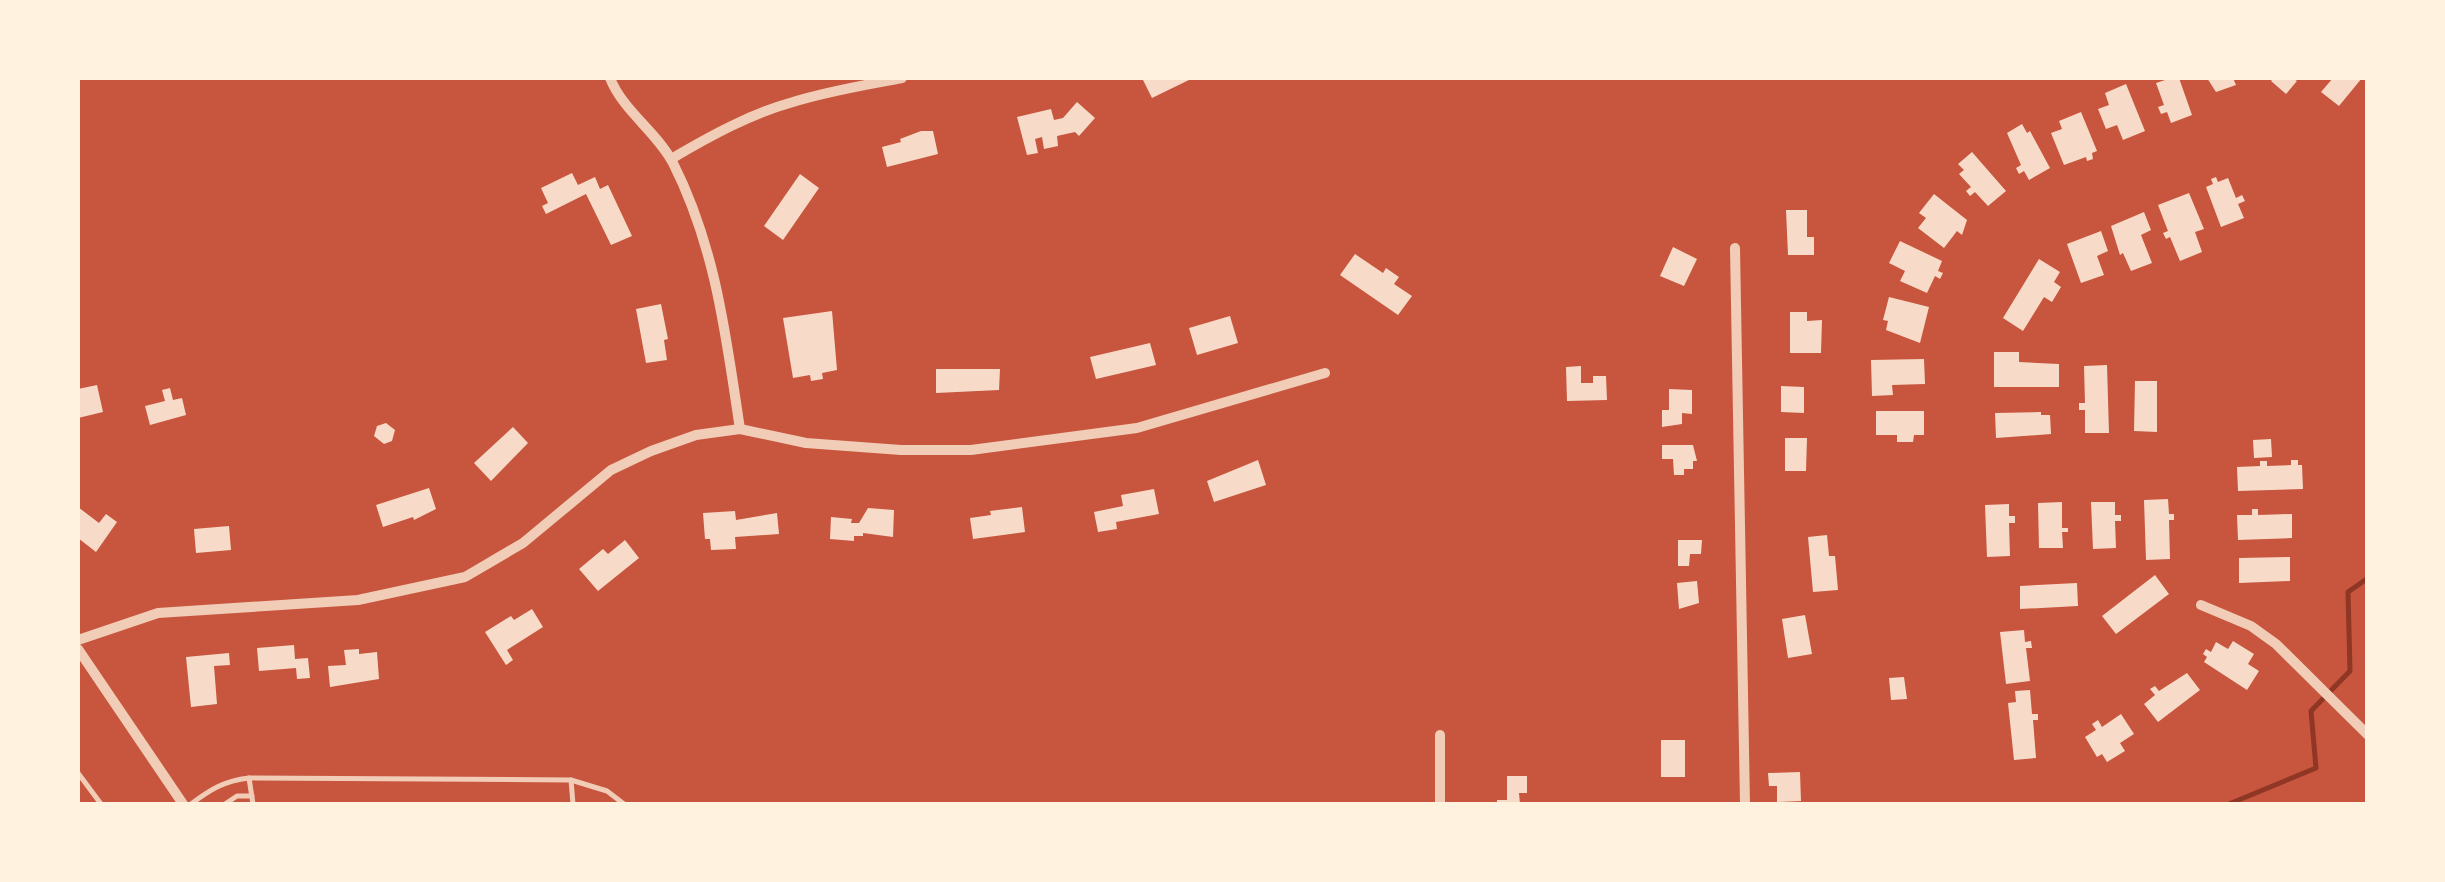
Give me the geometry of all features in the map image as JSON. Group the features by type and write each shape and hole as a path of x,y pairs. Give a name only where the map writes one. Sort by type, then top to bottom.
{"street":[{"path":"610,78 639,123 671,159 700,226 727,326 740,429"},
{"path":"671,159 709,136 768,110 902,78"},
{"path":"1735,248 1745,804"},
{"path":"78,640 158,613 358,600 455,580 522,543 611,470 696,434 740,429 806,443 971,450 1137,428 1324,373"},
{"path":"2202,605 2251,626 2276,644 2368,735"},
{"path":"78,648 183,804"},
{"path":"1440,735 1440,804"}],"lane":[{"path":"79,778 101,804"},
{"path":"249,778 253,804"},
{"path":"191,804 212,788 249,778 571,780 606,791 624,804"},
{"path":"571,780 573,804"},
{"path":"225,804 237,796 252,796"}],"building":[{"path":"1142,78 1193,78 1152,98"},
{"path":"2179,78 2192,115 2171,123 2167,112 2161,114 2158,107 2164,105 2156,83"},
{"path":"2207,78 2233,78 2236,85 2216,92"},
{"path":"2333,78 2362,78 2339,106 2321,92"},
{"path":"2271,81 2297,81 2286,94"},
{"path":"2126,84 2145,131 2123,140 2117,125 2106,129 2098,109 2109,105 2105,93"},
{"path":"1077,102 1095,118 1079,136 1075,132 1057,136 1058,146 1044,149 1042,137 1035,139 1038,153 1027,155 1017,117 1051,109 1054,120 1063,118"},
{"path":"2081,112 2097,151 2092,153 2093,159 2087,161 2086,157 2064,165 2051,133 2062,129 2059,121"},
{"path":"2022,124 2050,168 2029,180 2024,171 2019,174 2016,168 2021,165 2007,133"},
{"path":"921,131 933,131 938,154 887,167 882,147"},
{"path":"1972,152 2006,191 1988,206 1975,192 1970,196 1966,191 1971,187 1959,174 1964,170 1958,164"},
{"path":"572,173 578,185 595,177 600,189 608,185 632,236 611,245 586,194 546,214 542,206 548,203 541,188"},
{"path":"800,174 819,188 783,240 764,226"},
{"path":"2216,177 2218,182 2228,178 2236,198 2242,195 2245,201 2238,204 2244,218 2221,227 2206,187"},
{"path":"2189,193 2204,229 2195,232 2202,252 2180,261 2170,237 2166,239 2163,233 2168,231 2158,205"},
{"path":"1934,194 1967,220 1962,235 1957,231 1944,248 1918,228 1926,218 1919,213"},
{"path":"1786,210 1807,210 1807,237 1814,237 1814,255 1788,255"},
{"path":"2144,212 2151,230 2141,235 2152,263 2131,271 2123,253 2120,255 2111,226"},
{"path":"2101,231 2108,251 2097,256 2104,275 2081,283 2067,244"},
{"path":"1900,241 1942,261 1938,271 1943,273 1940,279 1935,276 1927,293 1900,281 1905,271 1889,263"},
{"path":"1673,247 1697,259 1684,286 1660,276"},
{"path":"1355,254 1383,273 1386,268 1399,277 1394,284 1412,296 1398,315 1340,275"},
{"path":"2039,259 2060,272 2054,282 2061,287 2052,302 2044,297 2023,331 2003,318"},
{"path":"1889,297 1929,307 1920,343 1886,330 1888,321 1883,320"},
{"path":"661,304 668,339 664,340 667,360 646,363 636,309"},
{"path":"832,311 837,370 822,373 823,379 811,381 810,375 793,378 783,318"},
{"path":"1790,312 1807,312 1807,321 1822,320 1821,353 1790,353"},
{"path":"1230,316 1238,343 1197,355 1189,328"},
{"path":"1150,343 1156,365 1096,379 1090,357"},
{"path":"1994,352 2019,352 2019,362 2059,364 2059,387 1994,387"},
{"path":"1924,359 1925,384 1892,385 1893,395 1872,396 1871,360"},
{"path":"2107,365 2109,433 2085,433 2085,410 2079,410 2079,403 2085,403 2084,366"},
{"path":"1581,366 1581,383 1593,383 1593,376 1606,376 1607,400 1567,401 1566,367"},
{"path":"936,369 1000,369 999,390 936,393"},
{"path":"2135,381 2157,381 2157,432 2134,431"},
{"path":"97,385 103,412 78,418 78,389"},
{"path":"1781,386 1804,387 1804,413 1781,412"},
{"path":"170,388 173,400 182,398 186,415 150,425 145,406 165,401 162,390"},
{"path":"1669,389 1692,390 1692,414 1682,413 1682,424 1662,427 1662,410 1669,410"},
{"path":"1876,411 1924,411 1924,435 1914,435 1913,442 1897,442 1897,435 1876,435"},
{"path":"1995,413 2050,415 2051,434 1996,438"},
{"path":"386,423 395,430 392,441 384,444 374,436 377,426"},
{"path":"513,427 528,443 491,481 474,463"},
{"path":"1785,438 1807,438 1806,471 1785,471"},
{"path":"2271,439 2272,457 2254,458 2253,440"},
{"path":"1662,445 1693,445 1697,461 1693,461 1693,469 1684,469 1684,475 1674,475 1673,459 1662,459"},
{"path":"1258,460 1266,485 1214,502 1207,481"},
{"path":"2291,460 2302,465 2303,489 2238,491 2237,467 2260,466 2260,461 2267,461 2267,466 2291,465"},
{"path":"429,488 436,509 414,520 413,517 383,527 376,505"},
{"path":"1154,489 1159,514 1116,522 1117,529 1098,532 1094,512 1123,506 1121,495"},
{"path":"2168,499 2169,514 2174,514 2174,520 2169,520 2170,559 2146,560 2144,500"},
{"path":"2062,502 2062,528 2068,528 2068,532 2062,532 2063,548 2039,548 2038,503"},
{"path":"2091,502 2115,502 2115,515 2121,515 2121,521 2115,521 2116,548 2093,549"},
{"path":"2009,504 2009,516 2015,516 2015,523 2009,523 2010,556 1987,557 1985,505"},
{"path":"78,507 99,523 106,514 117,522 96,552 78,538"},
{"path":"1022,507 1025,532 973,539 970,518"},
{"path":"868,508 894,510 893,537 863,533 854,536 854,541 830,539 831,517 859,523"},
{"path":"2252,509 2258,509 2258,515 2292,514 2292,538 2238,540 2237,515 2252,515"},
{"path":"735,511 736,520 777,513 779,534 735,537 736,549 711,550 710,539 705,539 703,513"},
{"path":"229,526 231,550 196,553 194,529"},
{"path":"1827,535 1829,556 1835,556 1838,590 1813,592 1808,537"},
{"path":"625,540 639,558 598,591 579,569 603,549 608,554"},
{"path":"1678,540 1702,540 1701,554 1690,554 1689,566 1678,566"},
{"path":"2290,557 2290,581 2239,583 2239,558"},
{"path":"2155,575 2169,594 2116,634 2102,616"},
{"path":"1697,581 1699,603 1679,609 1677,583"},
{"path":"2077,583 2078,606 2020,609 2020,586"},
{"path":"532,609 543,627 507,650 513,660 506,665 485,632"},
{"path":"1805,615 1812,654 1788,658 1782,619"},
{"path":"2024,630 2025,642 2031,641 2032,648 2026,648 2030,681 2006,684 2000,632"},
{"path":"2233,641 2254,654 2248,664 2259,671 2247,690 2204,662 2206,649 2211,652 2216,642 2228,649"},
{"path":"294,645 295,659 308,658 310,678 297,679 296,668 259,671 257,648"},
{"path":"359,649 359,654 377,652 379,679 330,687 328,666 346,665 344,650"},
{"path":"229,653 230,665 214,666 217,704 191,707 186,657"},
{"path":"2187,673 2200,690 2158,722 2144,704 2155,695 2150,689 2155,686 2159,691"},
{"path":"1904,677 1907,699 1891,700 1889,678"},
{"path":"2030,690 2032,714 2038,714 2038,720 2033,720 2036,758 2014,760 2008,703 2016,702 2015,691"},
{"path":"2121,714 2134,734 2120,743 2125,751 2107,762 2102,754 2097,757 2085,737 2096,730 2092,724 2098,720 2102,727"},
{"path":"1661,740 1685,740 1685,777 1661,777"},
{"path":"1800,772 1801,801 1777,802 1777,786 1769,786 1768,773"},
{"path":"1507,776 1527,776 1527,793 1519,793 1520,804 1497,804 1497,800 1507,800"}],"waterway":[{"path":"2229,804 2316,768 2311,711 2350,671 2348,592 2368,578"}]}
